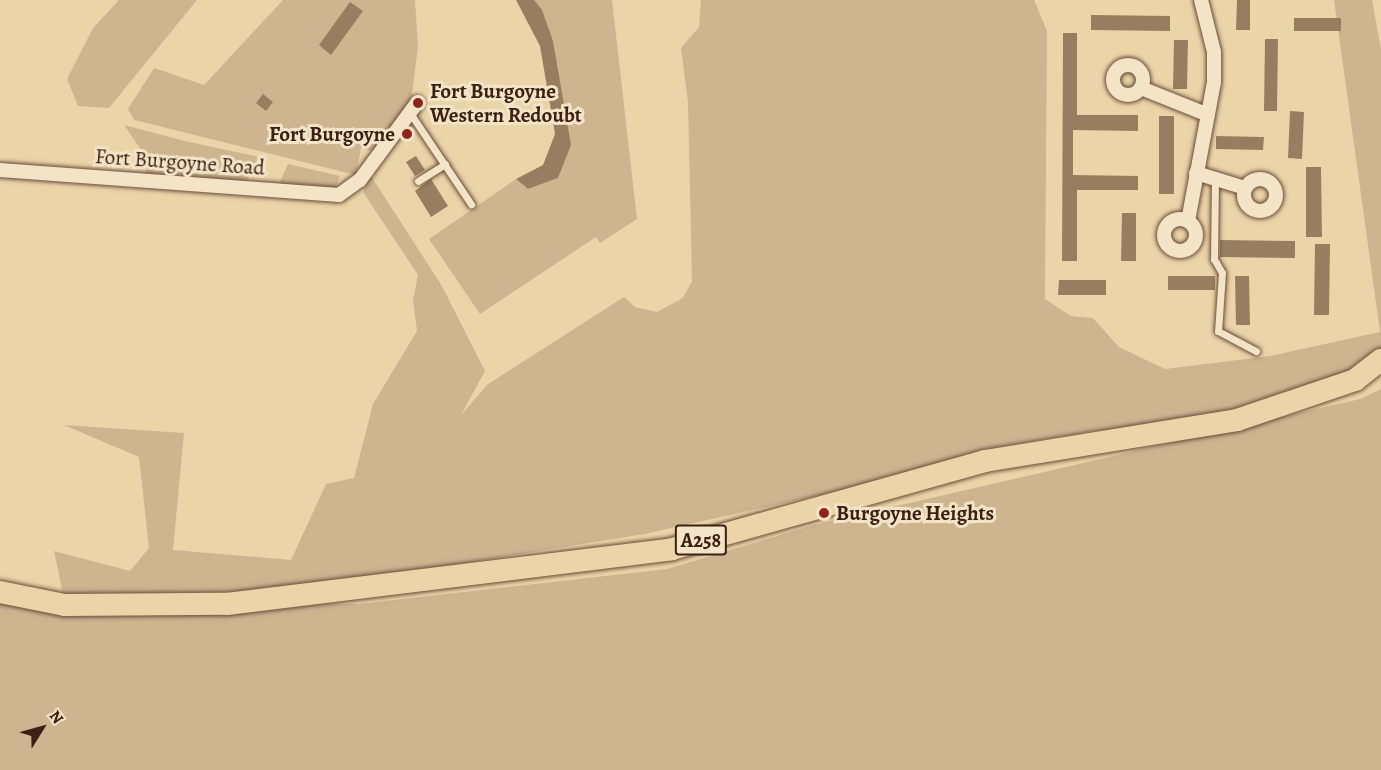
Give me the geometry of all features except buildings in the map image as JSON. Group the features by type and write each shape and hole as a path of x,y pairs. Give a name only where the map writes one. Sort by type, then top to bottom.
{"main road":[{"name":"A258","path":"0,592 65,605 227,604 672,549 985,461 1237,420 1355,380 1381,360"}],"street":[{"path":"1188,221 1208,115 1214,52 1202,0"},
{"path":"1141,88 1208,115"},
{"name":"Fort Burgoyne Road","path":"0,170 339,195 354,187 414,108"},
{"path":"1196,173 1245,188"}],"lane":[{"path":"414,108 444,164 471,204"},
{"path":"418,181 444,164"},
{"path":"1215,179 1214,259 1222,273 1218,331 1256,351"}],"shaded area":[{"path":"119,0 197,0 109,108 78,106 67,79 93,28"},
{"path":"283,0 415,0 418,47 412,94 417,103 379,153 361,148 356,175 134,120 128,109 154,68 204,85"},
{"path":"534,0 612,0 637,219 600,243 596,237 480,314 429,239 516,179 528,189 558,178 568,138 553,41"},
{"path":"701,0 1034,0 1047,31 1045,299 1071,316 1093,318 1119,347 1165,369 1270,356 1380,332 1334,0 1372,0 1381,49 1381,359 1228,421 1100,430 980,450 905,476 645,534 292,591 63,594 54,551 130,571 149,548 139,457 64,425 184,433 173,550 291,560 326,484 354,478 373,404 417,331 413,300 418,275 363,192 371,176 442,286 485,371 461,415 488,384 624,297 635,307 657,312 683,298 692,281 688,102 681,48 699,27"},
{"path":"124,125 259,157 245,185 142,176 151,164"},
{"path":"288,164 340,176 335,189 279,184"},
{"path":"1381,389 1381,770 0,770 0,599 141,616 300,603 359,604 667,569 814,525 1360,399"}],"place":[{"name":"Fort Burgoyne Western Redoubt","path":"418,103"},
{"name":"Fort Burgoyne","path":"407,134"},
{"name":"Burgoyne Heights","path":"824,513"}]}
